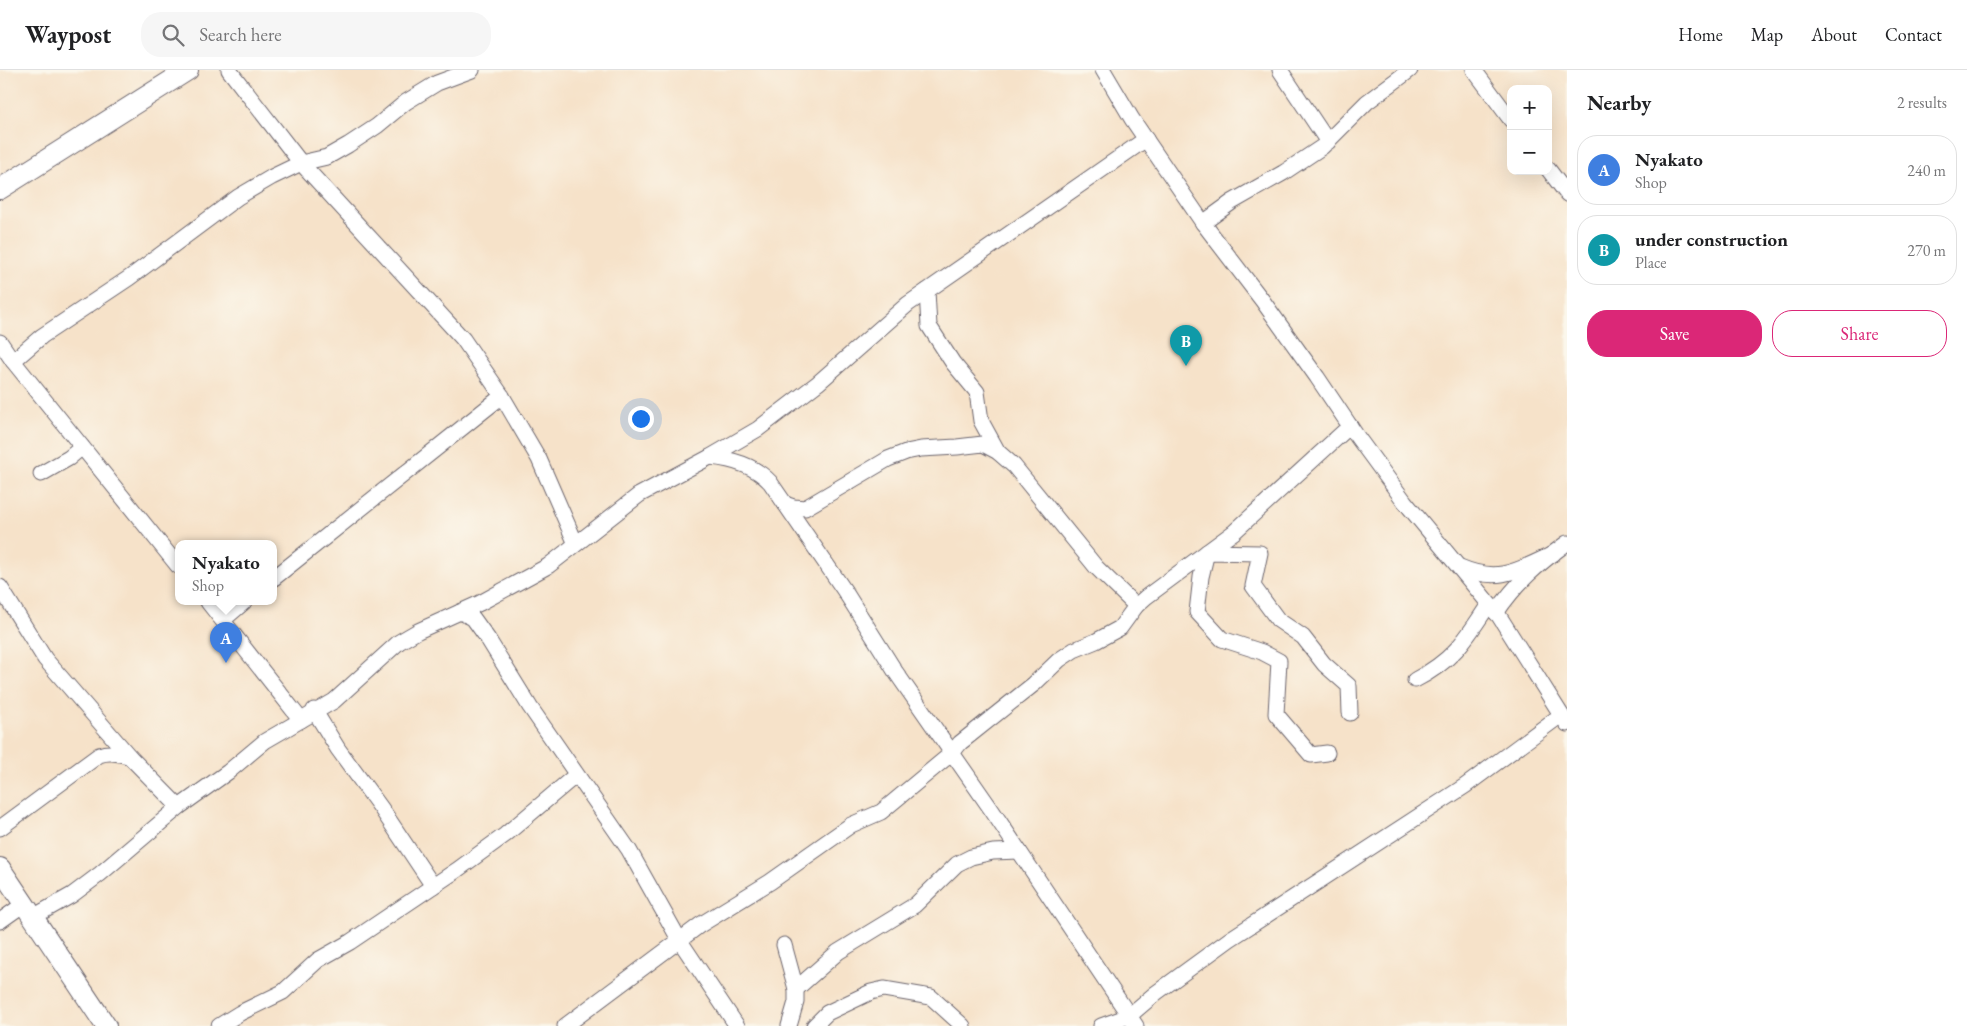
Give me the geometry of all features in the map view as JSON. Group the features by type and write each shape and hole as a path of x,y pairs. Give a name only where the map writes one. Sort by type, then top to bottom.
{"street":[{"path":"0,189 188,70"},
{"path":"229,70 301,163 462,339 502,396 539,459 576,544"},
{"path":"175,562 5,353 42,336 130,278 238,197 301,163 327,156 348,145 377,126 406,102 437,83 472,70"},
{"path":"1101,1026 1133,1021 1156,993 1230,939 1465,786 1564,715 1492,608 1405,502 1262,300 1203,223 1146,139 1103,70"},
{"path":"1280,70 1328,142"},
{"path":"1203,223 1232,202 1283,173 1328,142 1367,102 1410,70"},
{"path":"1474,70 1507,115"},
{"path":"0,921 72,895 100,874 179,807 228,772 265,741 301,720 314,710 334,701 399,642 548,566 639,494 710,457 758,429 791,405 898,311 1146,139"},
{"path":"1552,175 1567,194"},
{"path":"927,291 929,326 953,363 977,392 981,421 998,452"},
{"path":"277,576 502,396"},
{"path":"564,1026 700,925 770,882 850,825 881,812 952,752 960,743 1034,684 1059,660 1074,650 1120,628 1136,606 1146,597 1234,532 1350,426"},
{"path":"786,504 805,508 865,471 906,452 983,444 998,452 1014,466 1096,567 1136,606"},
{"path":"41,474 69,458 82,447"},
{"path":"710,457 727,459 764,475 786,504 844,590 895,671 952,752 1133,1021"},
{"path":"1415,680 1442,665 1492,608 1525,577 1567,543"},
{"path":"1208,552 1260,553 1253,586 1278,620 1303,636 1324,664 1349,686 1350,713"},
{"path":"1208,552 1201,577 1196,612 1222,639 1262,652 1279,661 1276,714 1311,755 1327,754"},
{"path":"1459,567 1475,574 1486,576 1505,575 1553,554"},
{"path":"0,587 45,659 129,756 179,807"},
{"path":"210,605 301,720"},
{"path":"223,620 240,605"},
{"path":"460,612 472,618 488,639 530,707 629,850 680,941 737,1026"},
{"path":"314,710 338,749 381,808 433,886"},
{"path":"0,828 99,755 106,752 129,756"},
{"path":"219,1026 240,1013 283,992 318,960 350,942 505,835 576,775"},
{"path":"796,989 838,952 915,905 957,864 971,857 993,852 1019,851"},
{"path":"0,868 106,1026"},
{"path":"784,945 796,989 796,1002 789,1026"},
{"path":"814,1026 827,1014 871,992 884,989 931,998 963,1026"}],"place":[{"name":"under construction","path":"1186,366"},
{"name":"Nyakato","path":"226,663"}]}
